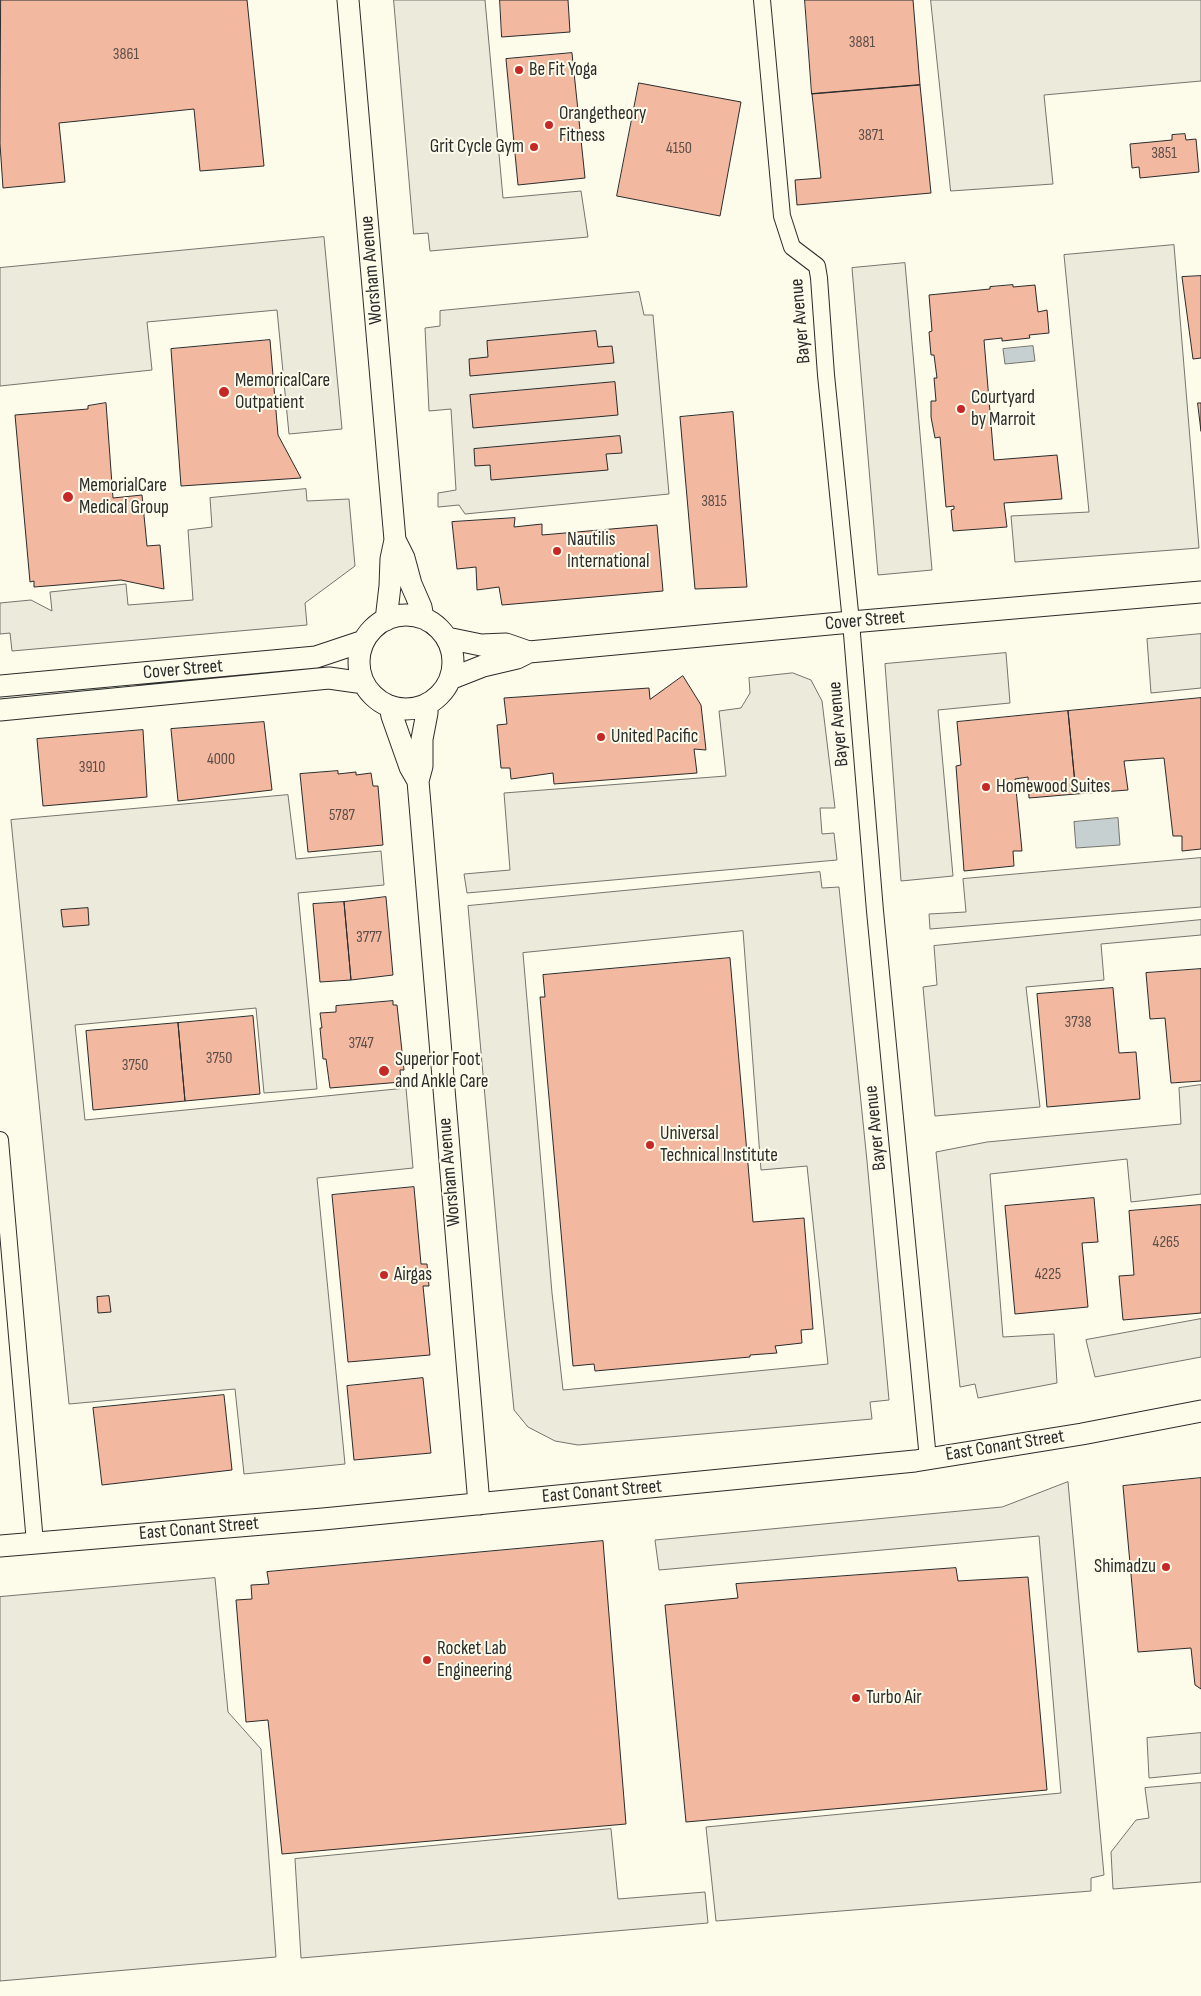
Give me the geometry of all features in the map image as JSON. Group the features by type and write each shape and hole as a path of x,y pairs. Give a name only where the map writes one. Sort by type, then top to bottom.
{"street":[{"name":"Worsham Avenue","path":"348,0 395,540 391,559 386,620"},
{"name":"Bayer Avenue","path":"762,0 782,216 792,248 817,266 819,278 828,394 851,622 875,911 928,1459"},
{"name":"Worsham Avenue","path":"395,540 404,558 423,618"},
{"name":"Cover Street","path":"450,679 500,661 517,658 529,652 1201,592"},
{"path":"411,615 423,618 436,626 447,638 452,651 453,665 450,679 441,693 427,704 409,708 390,706 380,701 364,683 360,669 360,655 364,641 377,625 386,620 398,616 411,615"},
{"name":"Cover Street","path":"447,638 481,645 506,644 529,652"},
{"name":"Cover Street","path":"0,686 316,657 364,641"},
{"name":"Cover Street","path":"0,710 330,678 364,683"},
{"name":"Worsham Avenue","path":"427,704 422,739 422,766 418,781 479,1504"},
{"name":"Worsham Avenue","path":"390,706 410,767 418,781"},
{"path":"0,1140 35,1542"},
{"name":"East Conant Street","path":"0,1546 313,1520 928,1459 1082,1434 1201,1411"}],"shaded area":[{"path":"394,0 485,0 503,198 581,191 588,237 430,251 428,233 414,234"},
{"path":"931,0 1201,0 1201,81 1044,95 1053,184 951,191"},
{"path":"324,237 342,429 289,434 277,310 147,322 152,370 0,386 0,268"},
{"path":"1174,245 1199,548 1015,562 1011,516 1089,512 1064,255"},
{"path":"905,263 932,570 878,575 852,268"},
{"path":"639,292 644,315 653,315 669,494 465,514 459,505 438,507 438,493 456,490 451,409 429,411 425,328 440,326 440,311"},
{"path":"1033,346 1035,361 1005,364 1003,349"},
{"path":"306,489 307,501 349,499 355,566 305,603 307,625 12,651 10,633 0,634 0,603 31,600 52,611 50,592 126,584 128,605 193,600 188,530 212,527 210,498"},
{"path":"1201,634 1201,688 1151,693 1147,639"},
{"path":"1006,653 1010,703 938,710 953,876 901,881 885,664"},
{"path":"793,673 811,680 822,701 835,808 820,808 822,834 834,833 837,860 467,893 464,874 510,870 504,793 726,776 719,711 741,708 750,693 749,678"},
{"path":"288,795 296,859 381,851 384,885 298,893 317,1089 264,1093 256,1008 75,1025 85,1120 406,1088 413,1168 317,1178 345,1464 244,1474 235,1389 69,1404 11,820"},
{"path":"1118,818 1120,845 1076,848 1074,822"},
{"path":"1201,858 1201,907 930,929 929,914 966,912 963,879"},
{"path":"820,872 822,888 839,887 889,1400 870,1402 872,1419 578,1445 555,1441 528,1427 514,1410 468,906","holes":["743,931 761,1170 807,1166 828,1364 563,1390 552,1293 523,953"]},
{"path":"1201,920 1201,935 1101,944 1104,980 1026,987 1040,1107 935,1116 923,987 937,985 934,946"},
{"path":"1201,1085 1201,1194 1131,1202 1127,1159 990,1174 1003,1337 1054,1334 1057,1383 978,1398 975,1384 960,1387 936,1152 987,1142 1181,1124 1179,1088"},
{"path":"1201,1319 1201,1357 1095,1377 1086,1340"},
{"path":"1068,1482 1104,1875 1091,1878 1091,1891 716,1921 706,1827 1061,1793 1039,1536 659,1570 655,1540 1002,1507"},
{"path":"215,1578 228,1712 261,1749 276,1957 0,1981 0,1597"},
{"path":"1201,1733 1201,1773 1149,1778 1147,1738"},
{"path":"1201,1783 1201,1882 1113,1889 1111,1852 1136,1820 1149,1818 1145,1788"},
{"path":"611,1829 618,1899 705,1892 708,1923 301,1958 295,1859"}],"building":[{"path":"1,0 247,0 264,166 200,171 194,109 59,123 65,182 3,188 0,144"},
{"path":"500,0 568,0 570,32 502,37"},
{"path":"805,0 913,0 920,85 812,94"},
{"path":"572,53 585,178 518,185 506,59"},
{"path":"639,83 741,102 720,216 617,196"},
{"path":"920,85 931,193 797,205 795,180 821,178 812,94"},
{"path":"1185,134 1186,140 1196,139 1199,172 1140,178 1139,167 1132,168 1130,144 1172,140 1172,135"},
{"path":"1201,276 1201,358 1193,359 1182,277"},
{"name":"Courtyard by Marroit","path":"1013,285 1013,287 1035,285 1038,312 1047,310 1049,333 1029,335 1030,338 1002,341 1002,338 984,340 994,460 1057,455 1062,499 1004,503 1007,527 953,531 951,510 954,509 954,506 946,507 940,437 935,438 931,417 931,401 936,401 934,378 937,378 934,355 931,355 929,332 932,331 929,295"},
{"path":"596,331 598,347 612,346 614,363 470,376 469,359 488,357 487,341"},
{"name":"MemoricalCare Outpatient","path":"270,340 278,435 301,478 181,486 171,349"},
{"path":"615,382 618,415 473,428 470,395"},
{"name":"MemorialCare Medical Group","path":"106,403 113,498 142,495 147,546 160,545 164,589 121,580 34,587 34,581 30,582 15,415 88,409 88,406"},
{"path":"1198,403 1201,403 1201,431"},
{"path":"733,412 747,587 695,589 680,417"},
{"path":"620,436 622,453 606,454 608,470 491,480 490,465 475,466 474,449"},
{"name":"Nautilis International","path":"515,518 514,527 542,524 542,535 657,525 663,591 502,605 499,587 477,590 476,567 457,569 452,522"},
{"name":"United Pacific","path":"683,676 701,705 706,750 694,749 697,773 554,784 553,773 511,779 510,768 501,768 497,725 507,724 504,698 649,688 650,699"},
{"path":"1201,698 1201,849 1182,851 1182,836 1173,836 1164,758 1124,761 1128,790 1076,794 1068,711"},
{"name":"Homewood Suites","path":"1068,711 1076,794 1029,798 1028,777 1015,779 1022,851 1013,851 1014,866 964,871 956,766 961,765 957,722"},
{"path":"264,722 272,790 178,801 171,729"},
{"path":"143,730 147,797 43,806 37,739"},
{"path":"338,771 338,774 356,772 356,775 371,773 373,786 378,786 383,845 308,852 300,774"},
{"path":"386,897 393,975 351,980 344,902"},
{"path":"344,902 351,980 320,982 313,904"},
{"path":"88,908 89,925 63,927 61,910"},
{"name":"Universal Technical Institute","path":"730,958 753,1222 804,1218 813,1329 801,1330 802,1343 775,1346 777,1353 595,1371 594,1364 573,1366 540,997 545,997 543,975"},
{"path":"1201,969 1201,1081 1171,1083 1165,1018 1150,1019 1146,973"},
{"path":"1113,988 1119,1053 1136,1052 1140,1099 1047,1107 1037,994"},
{"path":"393,1001 393,1005 397,1005 404,1070 400,1070 401,1082 330,1088 326,1059 323,1059 320,1013 336,1012 336,1006"},
{"path":"253,1016 260,1094 185,1101 178,1023"},
{"path":"178,1023 185,1101 93,1110 86,1031"},
{"name":"Airgas","path":"414,1187 421,1264 427,1264 429,1286 423,1286 430,1355 348,1362 332,1195"},
{"path":"1094,1198 1098,1242 1082,1243 1088,1307 1015,1314 1005,1206"},
{"path":"1201,1205 1201,1313 1123,1320 1119,1276 1134,1275 1129,1211"},
{"path":"109,1296 111,1312 98,1313 97,1297"},
{"path":"423,1378 431,1453 354,1460 347,1386"},
{"path":"224,1395 232,1470 102,1485 93,1408"},
{"name":"Shimadzu","path":"1201,1478 1201,1689 1195,1685 1191,1648 1138,1652 1123,1486"},
{"name":"Rocket Lab Engineering","path":"603,1541 626,1824 282,1854 268,1720 246,1722 236,1600 252,1599 251,1585 269,1584 267,1572"},
{"name":"Turbo Air","path":"956,1568 958,1581 1028,1577 1047,1790 686,1822 665,1605 738,1598 736,1584"}],"place":[{"name":"Be Fit Yoga","path":"519,70"},
{"name":"Orangetheory Fitness","path":"549,125"},
{"name":"Grit Cycle Gym","path":"534,147"},
{"name":"MemoricalCare Outpatient","path":"224,392"},
{"name":"Courtyard by Marroit","path":"961,409"},
{"name":"MemorialCare Medical Group","path":"68,497"},
{"name":"Nautilis International","path":"557,551"},
{"name":"United Pacific","path":"601,737"},
{"name":"Homewood Suites","path":"986,787"},
{"name":"Superior Foot and Ankle Care","path":"384,1071"},
{"name":"Universal Technical Institute","path":"650,1145"},
{"name":"Airgas","path":"384,1275"},
{"name":"Shimadzu","path":"1166,1567"},
{"name":"Rocket Lab Engineering","path":"427,1660"},
{"name":"Turbo Air","path":"856,1698"}]}
